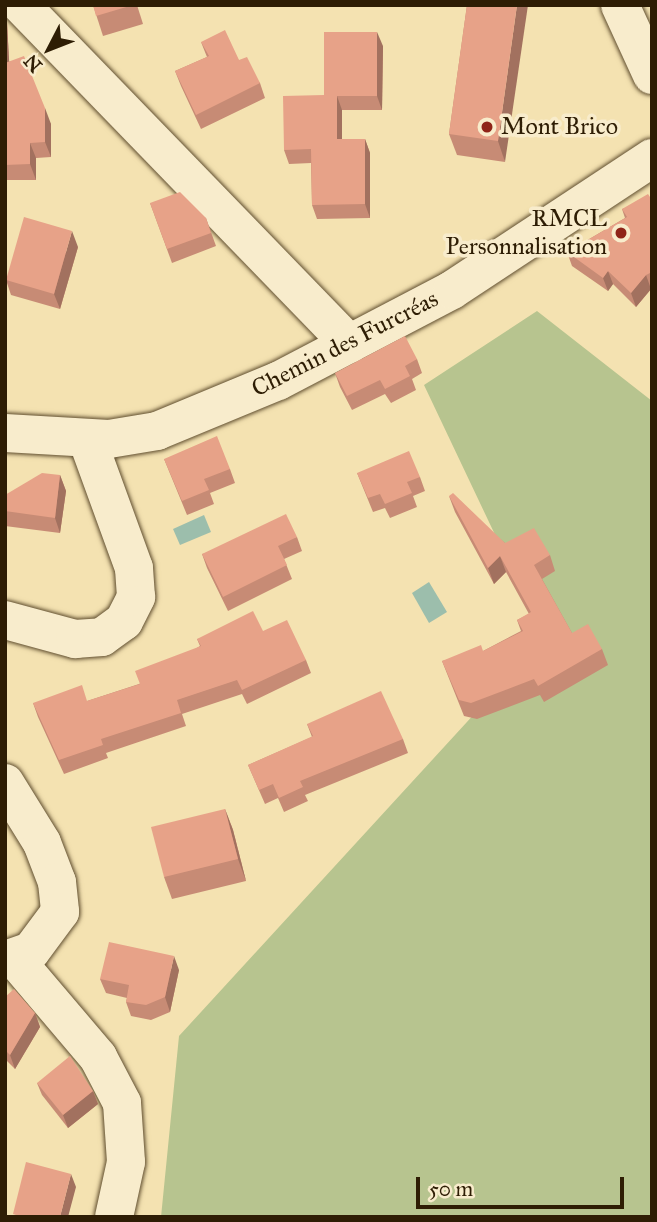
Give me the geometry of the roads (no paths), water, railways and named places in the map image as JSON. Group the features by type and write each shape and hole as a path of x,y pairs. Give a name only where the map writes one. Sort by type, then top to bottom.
{"street":[{"path":"21,5 350,344"},
{"path":"620,5 652,75"},
{"name":"Chemin des Furcréas","path":"5,433 87,439 157,431 278,381 452,290 652,158"},
{"path":"5,620 75,639 102,636 124,621 136,597 134,568 87,439"},
{"path":"5,783 42,843 57,882 60,912 31,951 10,959 98,1057 122,1103 126,1162 114,1217"}],"place":[{"name":"Mont Brico","path":"487,127"},
{"name":"RMCL Personnalisation","path":"621,233"}]}
